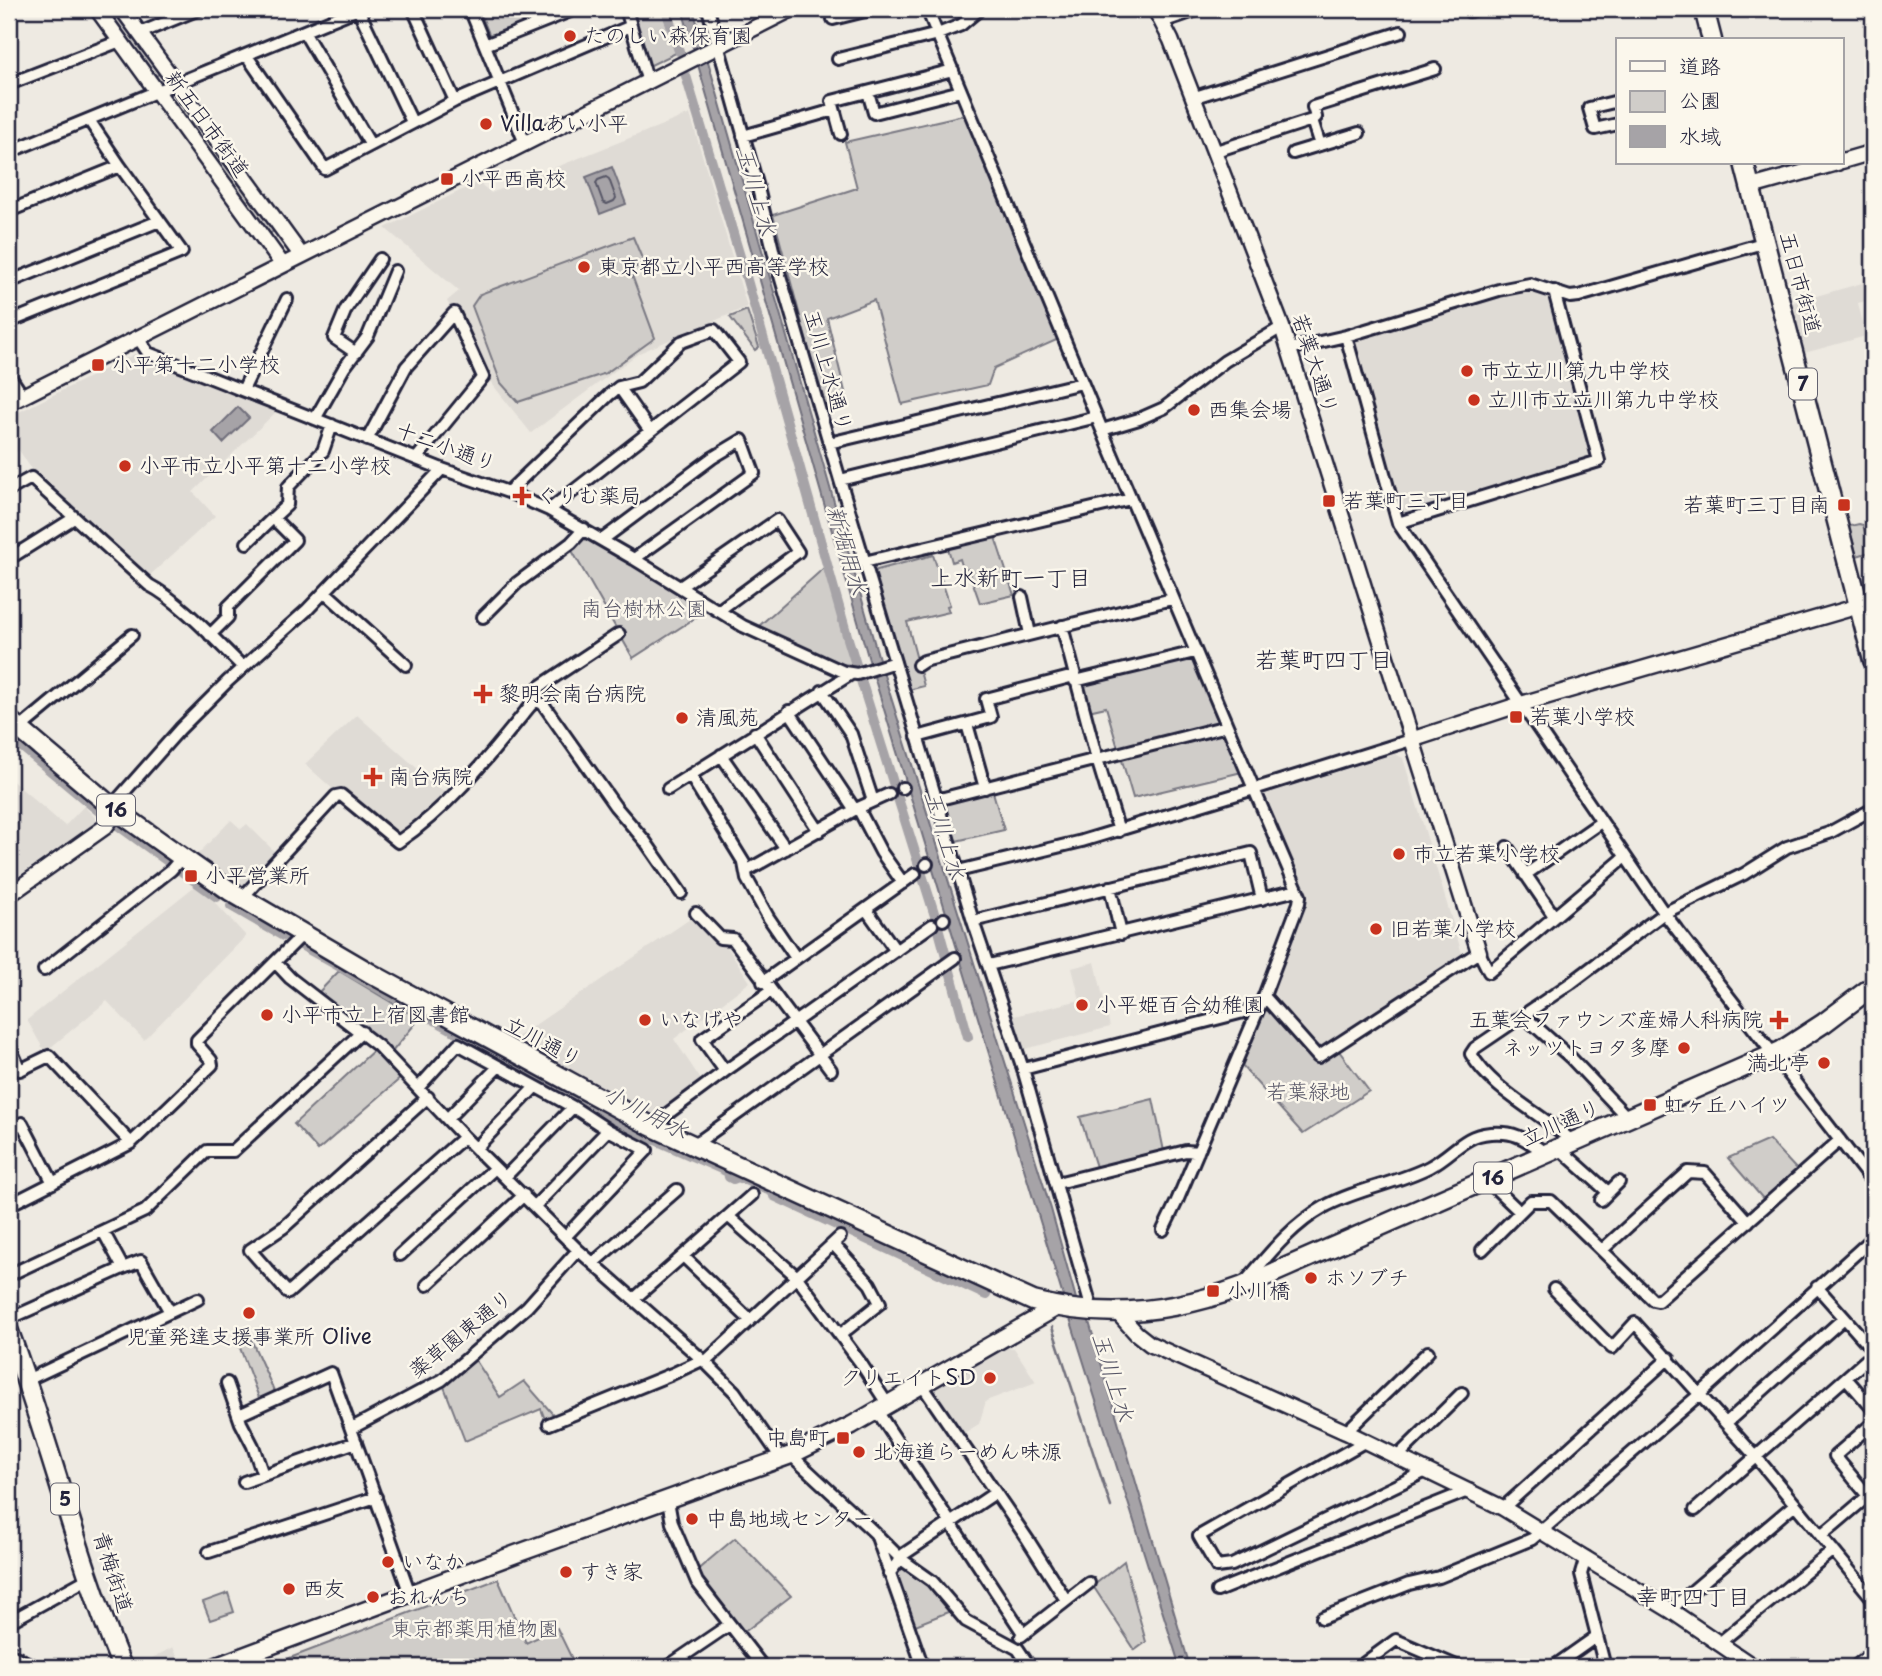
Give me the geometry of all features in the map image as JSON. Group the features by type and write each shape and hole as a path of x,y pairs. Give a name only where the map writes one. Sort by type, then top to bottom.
{"main road":[{"path":"1704,9 1711,38"},
{"name":"五日市街道","path":"1744,164 1867,603 1873,660"},
{"name":"立川通り","path":"14,724 176,864 242,898 651,1126 1033,1301 1060,1308"},
{"name":"立川通り","path":"1090,1310 1118,1313 1152,1310 1199,1301 1241,1287 1775,1054 1824,1023 1873,986"},
{"path":"214,1667 786,1457 882,1408 1060,1308"},
{"name":"16","path":"1060,1308 1090,1310"},
{"name":"青梅街道","path":"10,1341 27,1380 89,1578 122,1667"}],"street":[{"name":"新五日市街道","path":"97,9 282,264"},
{"name":"新五日市街道","path":"122,9 301,255"},
{"path":"140,33 199,9"},
{"path":"9,152 358,9 412,122"},
{"path":"413,9 455,101"},
{"path":"470,9 525,143"},
{"path":"485,45 575,9"},
{"path":"626,9 648,82"},
{"name":"玉川上水通り","path":"708,9 713,49 743,136 839,480 973,921 1058,1183 1090,1310"},
{"path":"9,403 792,9"},
{"path":"833,19 873,9"},
{"path":"927,9 1130,499 1297,890 1299,903 1259,1009 1163,1230"},
{"path":"838,59 938,34 961,24 980,9"},
{"name":"若葉大通り","path":"1155,9 1171,40 1282,327 1479,952"},
{"path":"1162,22 1200,9"},
{"path":"247,56 325,169 455,101 631,26"},
{"path":"304,32 370,144"},
{"path":"1192,98 1401,32"},
{"path":"9,84 120,41"},
{"path":"1213,152 1312,120 1316,117 1313,107 1434,69"},
{"path":"841,134 832,101 953,70"},
{"path":"868,92 874,113 961,90"},
{"path":"1616,101 1589,108 1595,129 1616,124"},
{"path":"743,136 834,110"},
{"path":"9,322 181,252 89,120"},
{"path":"1312,120 1320,145"},
{"path":"1293,153 1359,133"},
{"path":"1843,161 1873,152"},
{"path":"1751,187 1832,164"},
{"path":"9,211 120,166"},
{"path":"9,282 159,221"},
{"path":"1289,349 1346,336 1499,290 1530,284 1570,297 1579,296 1766,242"},
{"path":"356,353 334,338 346,309 380,259"},
{"path":"315,419 344,368 368,336 395,271"},
{"path":"1398,523 1599,461 1554,290"},
{"path":"243,390 287,299"},
{"path":"367,440 406,367 454,313 483,377 416,458"},
{"path":"1102,430 1164,408 1225,360 1282,327"},
{"path":"508,492 619,387 639,382 681,342 714,330 738,362 549,510"},
{"path":"1346,336 1398,523 1664,913 1873,1183"},
{"name":"十二小通り","path":"138,338 148,353 549,510 775,642 857,673"},
{"path":"9,375 23,396"},
{"path":"829,443 1082,383"},
{"path":"619,387 650,431"},
{"path":"839,480 1097,417"},
{"path":"247,543 287,505 288,487 323,451 332,425"},
{"path":"602,540 712,458 742,440 754,473 634,559"},
{"path":"9,895 105,827 118,799 180,729 325,592 442,469"},
{"path":"9,490 32,478 243,667"},
{"path":"864,562 1130,499"},
{"path":"9,552 15,555 74,518"},
{"path":"210,635 228,617 228,607 295,540 273,518"},
{"path":"680,587 777,520 798,552 718,611"},
{"path":"483,617 517,583 584,529"},
{"path":"325,592 406,665"},
{"path":"1022,597 1030,634"},
{"path":"918,665 924,661 1172,598"},
{"path":"958,871 1119,831 1521,704 1867,603"},
{"path":"1062,626 1074,679 1119,831"},
{"path":"242,898 336,796 341,795 398,842 425,824 479,768 536,701 539,687 619,634"},
{"path":"14,724 132,635"},
{"path":"917,737 991,717 986,699 1195,652"},
{"path":"668,789 822,691 857,673 895,662"},
{"path":"822,691 851,734 873,801"},
{"path":"536,701 543,704 595,779 645,841 681,893"},
{"path":"789,711 903,883"},
{"path":"967,724 985,788"},
{"path":"936,800 1227,726"},
{"path":"755,733 819,831"},
{"path":"721,755 786,849"},
{"path":"690,775 718,818 747,871 747,879 768,918 796,958"},
{"path":"747,871 856,809 889,794"},
{"path":"1619,1182 1605,1196 1483,1069 1471,1054 1475,1048 1524,1016 1664,913 1744,874 1787,847 1829,833 1873,809"},
{"path":"1525,875 1601,822"},
{"path":"1507,847 1554,916"},
{"path":"973,921 1251,853 1262,899"},
{"path":"1264,996 1318,1057 1479,952 1489,972 1625,857"},
{"path":"44,970 176,864"},
{"path":"763,982 915,874"},
{"path":"1110,887 1121,934"},
{"path":"989,965 1297,890"},
{"path":"866,909 896,951"},
{"path":"696,913 720,938 733,939 831,1070"},
{"path":"651,1126 940,921"},
{"path":"9,1205 131,1143 212,1065 197,1040 303,934"},
{"path":"275,962 290,978 378,1046 464,1137 578,1250 735,1392 786,1457 876,1534 901,1559 932,1581 966,1620 1014,1647 1030,1667"},
{"path":"694,1145 949,962"},
{"path":"725,1071 702,1039 771,991"},
{"path":"1023,1069 1259,1009"},
{"path":"1524,1016 1570,1058 1626,1119"},
{"path":"9,1275 145,1212 207,1151 233,1152 362,1032"},
{"path":"419,1087 458,1044 647,1150 566,1236"},
{"path":"9,1045 20,1070 49,1056 131,1143"},
{"path":"448,1118 498,1067"},
{"path":"476,1148 536,1087"},
{"path":"428,1097 284,1227 250,1250 288,1293 464,1137"},
{"path":"505,1177 573,1107"},
{"path":"9,1129 22,1123 52,1183"},
{"path":"535,1206 608,1130"},
{"path":"1241,1287 1276,1245 1324,1207 1427,1168 1457,1145 1479,1135 1505,1133 1560,1148"},
{"path":"1482,1250 1531,1201 1551,1201 1653,1300 1658,1301 1840,1140"},
{"path":"1058,1183 1186,1151 1198,1152"},
{"path":"400,1255 495,1168"},
{"path":"1602,1250 1688,1172 1705,1173 1748,1222"},
{"path":"1491,1179 1495,1188 1520,1212"},
{"path":"593,1263 677,1191"},
{"path":"427,1284 524,1195"},
{"path":"635,1299 752,1195"},
{"path":"728,1216 796,1276 840,1335 950,1522 1023,1633"},
{"path":"104,1233 123,1268"},
{"path":"1322,1618 1409,1584 1439,1577 1532,1539 1700,1394 1873,1238"},
{"path":"549,1424 703,1361 837,1240 870,1284 880,1303 840,1335"},
{"name":"薬草園東通り","path":"352,1428 442,1380 527,1307 578,1250"},
{"path":"683,1256 750,1320"},
{"path":"9,1319 141,1261 170,1312"},
{"path":"1695,1510 1873,1352 1817,1287"},
{"path":"1554,1289 1612,1348 1635,1323 1726,1423 1873,1599"},
{"path":"27,1380 198,1299"},
{"path":"1118,1313 1150,1344 1366,1441 1503,1508 1670,1610 1754,1667"},
{"path":"1726,1423 1844,1318"},
{"path":"1346,1432 1428,1352"},
{"path":"1503,1508 1669,1358"},
{"path":"239,1415 331,1373 410,1594"},
{"path":"1846,1378 1873,1409"},
{"path":"227,1383 263,1475"},
{"path":"922,1385 1066,1600"},
{"path":"1397,1457 1462,1393"},
{"path":"1821,1536 1871,1499 1835,1456 1873,1423"},
{"path":"244,1482 356,1441"},
{"path":"1366,1441 1199,1536 1217,1566 1231,1565 1428,1470"},
{"path":"1217,1591 1469,1490"},
{"path":"889,1574 904,1554 995,1493"},
{"path":"208,1552 376,1497"},
{"path":"668,1501 672,1523 696,1582 763,1667"},
{"path":"1670,1610 1795,1504"},
{"path":"876,1534 923,1667"},
{"path":"1718,1644 1833,1550"},
{"path":"1586,1557 1581,1574 1605,1667"},
{"path":"9,1622 89,1578"},
{"path":"1014,1647 1023,1633 1089,1583"},
{"path":"667,1667 729,1625"},
{"path":"1553,1667 1597,1636"},
{"path":"1359,1667 1396,1640 1459,1667"},
{"path":"9,1654 36,1667"},
{"path":"1857,1667 1873,1654"}],"shaded area":[{"name":"東京都立小平西高等学校","path":"690,114 747,307 639,353 531,433 489,380 457,308 451,309 447,301 459,291 385,228 478,182 491,193"},
{"path":"1873,280 1873,299 1858,303 1866,336 1801,354 1788,304"},
{"name":"立川市立立川第九中学校","path":"1527,290 1549,295 1593,456 1590,461 1407,516 1402,514 1354,344 1357,339"},
{"name":"小平市立小平第十二小学校","path":"135,354 277,411 193,492 215,516 148,577 36,476 19,450 11,456 9,453 9,417"},
{"name":"南台病院","path":"357,715 447,795 425,818 396,837 341,790 335,791 305,764"},
{"name":"旧若葉小学校","path":"1395,754 1403,758 1463,957 1318,1052 1272,991 1307,901 1266,794"},
{"path":"9,778 65,826 84,806 98,821 9,882"},
{"path":"231,820 241,829 247,824 276,853 245,885 239,886 196,856"},
{"path":"195,886 207,894 246,936 144,1040 107,1001 45,1052 27,1020"},
{"path":"690,919 718,943 726,945 750,982 674,1039 703,1083 656,1117 516,1038"},
{"name":"小平姫百合幼稚園","path":"1095,962 1110,1027 1021,1050 1010,1017 1080,1000 1072,968"},
{"path":"1007,1347 1014,1348 1036,1382 986,1401 979,1424 959,1436 930,1394 932,1390"},
{"path":"173,1647 181,1665 139,1665"}],"green space":[{"path":"102,9 116,9 162,72 153,78"},
{"path":"479,9 563,9 495,36 489,34"},
{"path":"629,9 662,9 676,53 651,65 645,65"},
{"path":"188,108 276,229 267,236 179,114"},
{"path":"968,114 1061,338 994,368 988,385 902,404 874,300 827,318 848,404 825,410 773,215 857,188 845,142"},
{"path":"633,237 644,263 630,270 655,338 606,373 518,402 501,383 472,306 480,294"},
{"path":"747,310 759,347 755,350 730,317"},
{"path":"1863,525 1865,532 1873,540 1873,551 1857,556 1849,528"},
{"name":"南台樹林公園","path":"586,535 709,609 633,658 570,547"},
{"path":"995,537 1014,595 980,603 968,569 963,569 960,559 952,562 948,548"},
{"path":"933,555 950,605 947,606 949,612 907,622 924,686 908,690 873,575 877,570"},
{"path":"825,567 854,665 838,664 759,626"},
{"path":"1189,658 1194,661 1219,719 1217,724 1118,748 1106,707 1088,711 1082,689 1085,684"},
{"path":"1221,732 1226,734 1242,772 1133,798 1121,757"},
{"path":"993,792 1004,830 956,841 945,806 947,803"},
{"path":"339,971 419,1019 392,1052 318,993"},
{"name":"若葉緑地","path":"1275,1008 1318,1064 1339,1051 1369,1091 1303,1134 1241,1065 1264,1011"},
{"path":"375,1049 402,1077 318,1150 294,1124"},
{"path":"1153,1099 1164,1151 1097,1170 1080,1117"},
{"path":"1769,1140 1798,1171 1765,1201 1728,1158"},
{"path":"249,1335 276,1395 261,1403 237,1340"},
{"path":"474,1358 500,1397 524,1381 557,1419 546,1422 541,1409 465,1441 443,1384"},
{"path":"735,1538 791,1596 743,1633 695,1572"},
{"path":"1124,1561 1146,1642 1135,1650 1093,1586"},
{"path":"901,1565 917,1572 953,1610 913,1626 894,1574"},
{"name":"東京都薬用植物園","path":"498,1579 526,1643 557,1628 576,1667 266,1667"},
{"path":"228,1593 234,1612 210,1620 203,1602"}],"water":[{"path":"682,9 693,9 879,659 1051,1209 1080,1313 1087,1315 1190,1667 1180,1667 1061,1290 869,660"},
{"path":"612,167 626,204 600,214 586,177"},
{"path":"238,407 249,418 223,443 213,432"}],"waterway":[{"name":"新堀用水","path":"666,9 679,51"},
{"name":"新堀用水","path":"686,76 747,280 848,639 935,916 968,1037"},
{"name":"小川用水","path":"9,736 101,813"},
{"name":"小川用水","path":"116,824 217,897"},
{"name":"小川用水","path":"231,906 283,936"},
{"name":"小川用水","path":"299,944 653,1139 728,1172 733,1179 738,1177 775,1193 774,1196 986,1295"},
{"name":"新堀用水","path":"1052,1327 1111,1507"}],"railway":[{"path":"9,1641 41,1667"}],"place":[{"name":"たのしい森保育園","path":"570,36"},
{"name":"Villaあい小平","path":"486,124"},
{"name":"小平西高校","path":"447,179"},
{"name":"東京都立小平西高等学校","path":"584,267"},
{"name":"小平第十二小学校","path":"98,365"},
{"name":"市立立川第九中学校","path":"1467,371"},
{"name":"立川市立立川第九中学校","path":"1474,400"},
{"name":"西集会場","path":"1194,410"},
{"name":"小平市立小平第十二小学校","path":"125,466"},
{"name":"ぐりむ薬局","path":"522,496"},
{"name":"若葉町三丁目","path":"1329,501"},
{"name":"若葉町三丁目南","path":"1844,505"},
{"name":"黎明会南台病院","path":"483,694"},
{"name":"若葉小学校","path":"1516,717"},
{"name":"清風苑","path":"682,718"},
{"name":"南台病院","path":"373,777"},
{"name":"市立若葉小学校","path":"1399,854"},
{"name":"小平営業所","path":"191,876"},
{"name":"旧若葉小学校","path":"1376,929"},
{"name":"小平姫百合幼稚園","path":"1082,1005"},
{"name":"小平市立上宿図書館","path":"267,1015"},
{"name":"いなげや","path":"645,1020"},
{"name":"五葉会ファウンズ産婦人科病院","path":"1779,1020"},
{"name":"ネッツトヨタ多摩","path":"1684,1048"},
{"name":"満北亭","path":"1824,1063"},
{"name":"虹ヶ丘ハイツ","path":"1650,1105"},
{"name":"ホソブチ","path":"1311,1278"},
{"name":"小川橋","path":"1213,1291"},
{"name":"児童発達支援事業所 Olive","path":"249,1313"},
{"name":"クリエイトSD","path":"990,1378"},
{"name":"中島町","path":"843,1438"},
{"name":"北海道らーめん味源","path":"859,1452"},
{"name":"中島地域センター","path":"692,1519"},
{"name":"いなか","path":"388,1562"},
{"name":"すき家","path":"566,1572"},
{"name":"西友","path":"289,1589"},
{"name":"おれんち","path":"373,1597"}],"district":[{"name":"上水新町一丁目","path":"1011,578"},
{"name":"若葉町四丁目","path":"1324,660"},
{"name":"幸町四丁目","path":"1693,1597"}],"water label":[{"name":"玉川上水","path":"756,191"},
{"name":"玉川上水","path":"945,835"},
{"name":"玉川上水","path":"1113,1377"}]}
